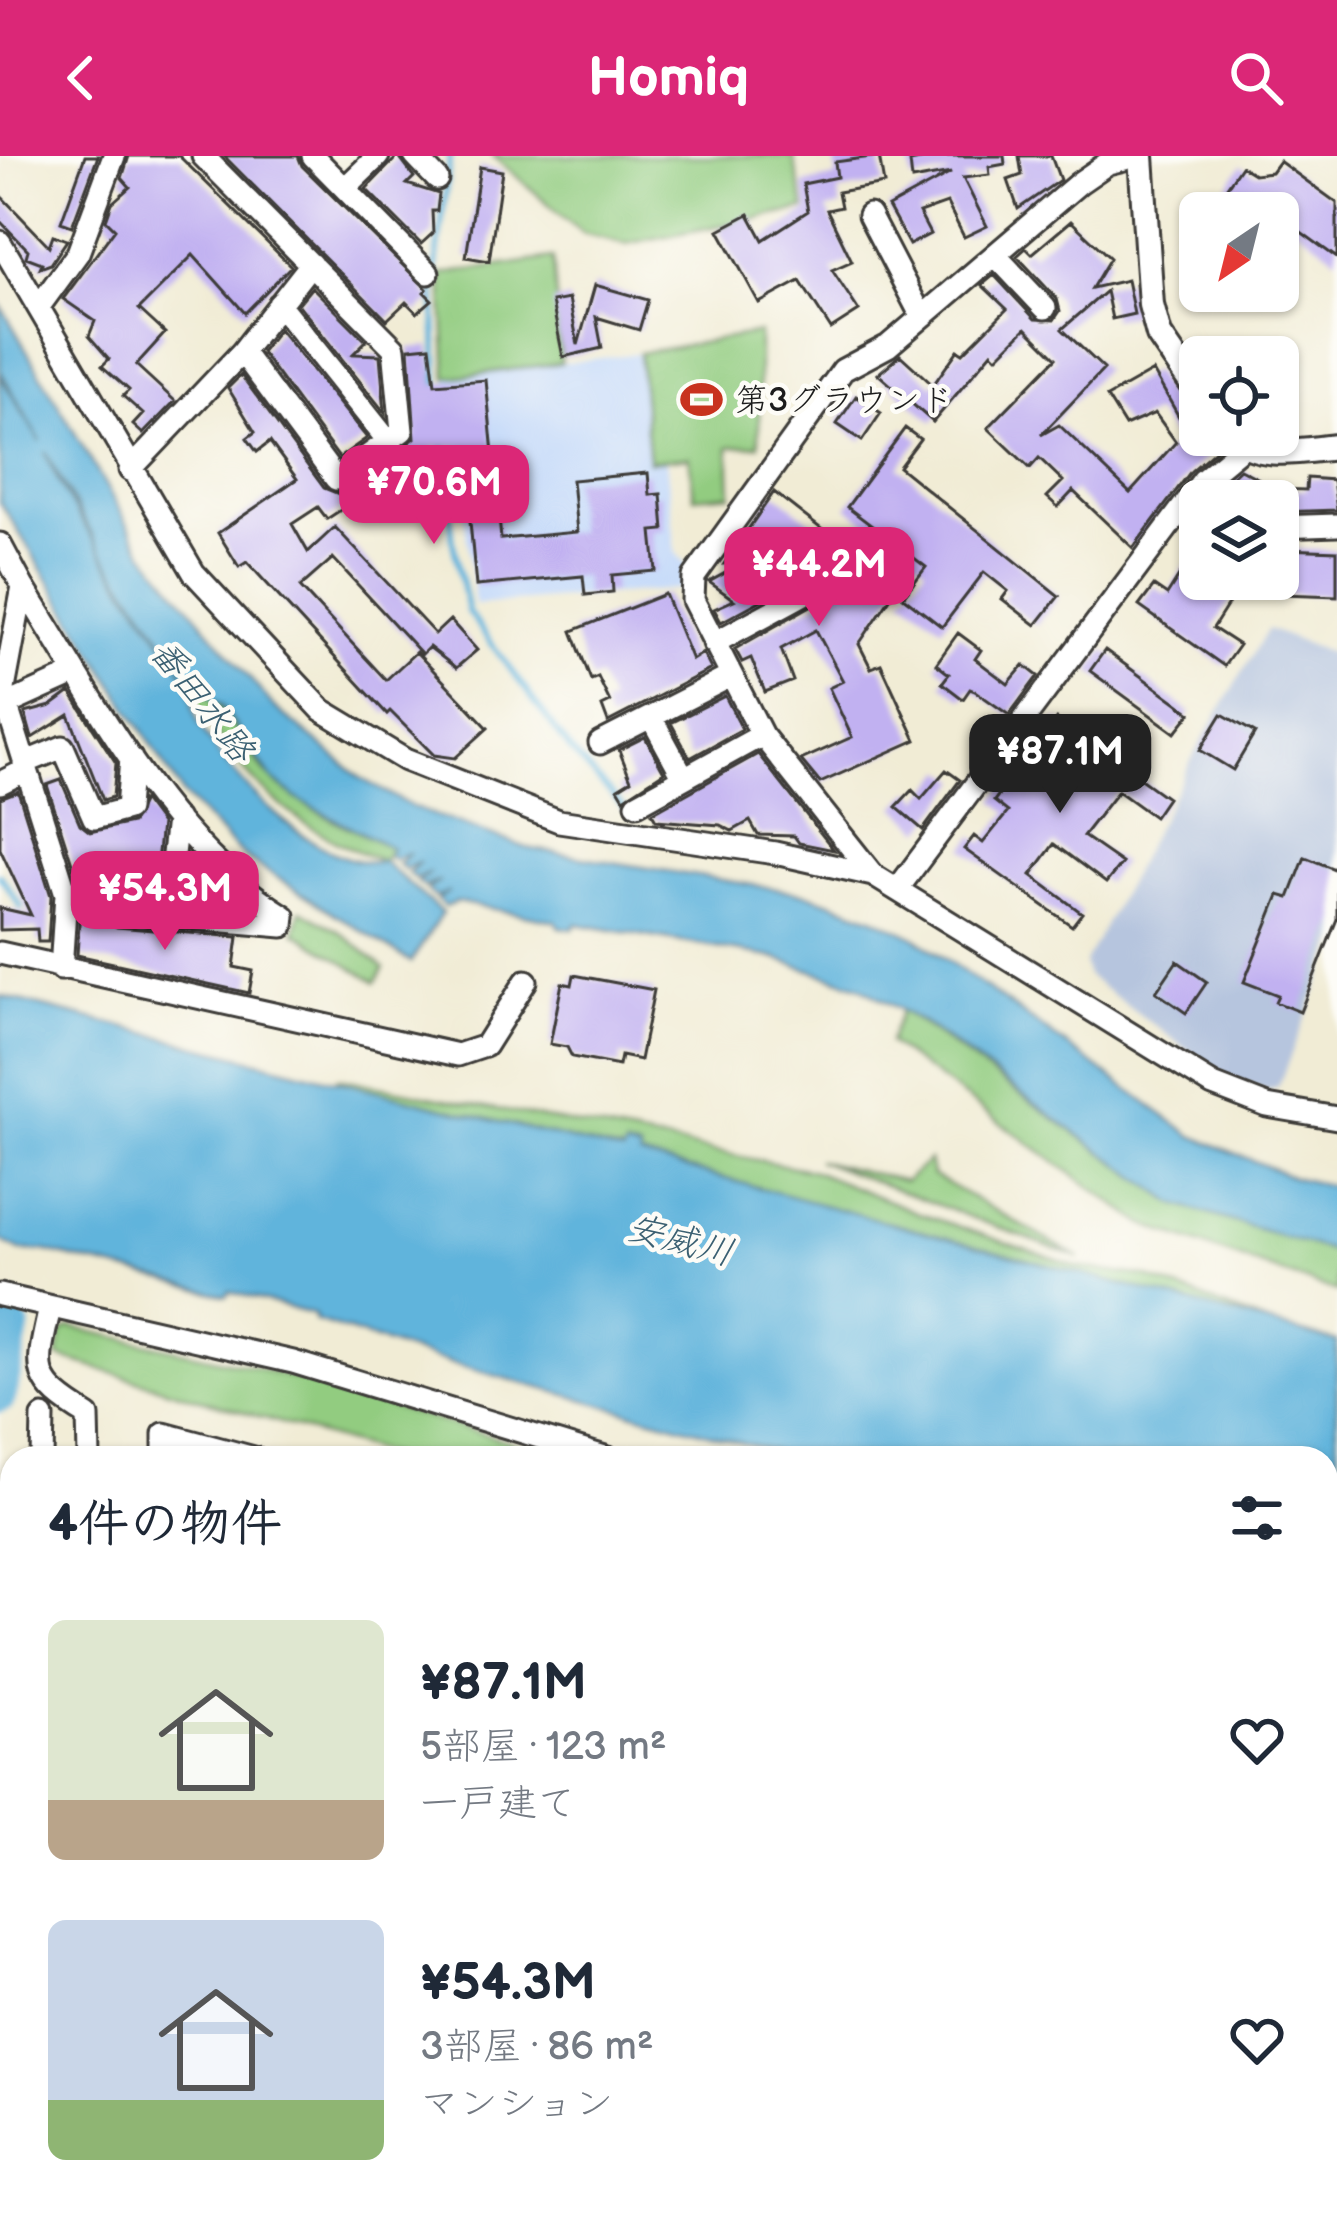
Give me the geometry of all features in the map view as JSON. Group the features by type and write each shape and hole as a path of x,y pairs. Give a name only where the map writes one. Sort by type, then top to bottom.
{"street":[{"path":"40,305 78,253 114,156"},
{"path":"203,156 394,348 402,431 336,479 242,352"},
{"path":"313,156 428,273"},
{"path":"345,188 378,156"},
{"path":"415,156 437,179"},
{"path":"873,875 762,735 693,600 694,577 843,370 888,346 1108,163 1139,156 1151,305 1159,335 1179,364"},
{"path":"869,214 922,317"},
{"path":"0,242 194,573 322,710 405,760 559,821 775,854 873,875 1213,1085 1267,1106 1337,1118"},
{"path":"995,255 1045,308"},
{"path":"130,470 242,352 311,264"},
{"path":"279,304 388,441"},
{"path":"1299,450 1337,447"},
{"path":"1204,480 1225,456"},
{"path":"899,887 1179,524"},
{"path":"1299,526 1337,525"},
{"path":"0,544 131,758 177,820 243,890 284,916 283,926 118,912 85,894 66,894"},
{"path":"714,643 806,593 820,573"},
{"path":"23,587 4,663 6,705 66,894 61,969"},
{"path":"599,743 731,676"},
{"path":"6,705 68,677"},
{"path":"651,717 684,778"},
{"path":"638,804 762,735"},
{"path":"0,783 63,747 94,818 127,809 131,758"},
{"path":"166,916 177,820"},
{"path":"0,953 458,1055 484,1046 526,981"},
{"path":"0,1295 293,1362 569,1446"},
{"path":"50,1307 37,1369 49,1393 88,1416 88,1446"},
{"path":"42,1446 43,1417"},
{"path":"164,1446 164,1434 209,1446"}],"shaded area":[{"path":"639,353 649,460 666,459 676,553 687,565 680,589 475,605 447,378"},
{"path":"1268,629 1337,656 1337,939 1278,1087 1267,1091 1226,1078 1087,976 1084,964 1196,751"}],"green space":[{"path":"493,156 793,156 805,209 626,244 582,233"},
{"path":"553,258 561,363 447,378 442,274"},
{"name":"第3グラウンド","path":"759,333 759,445 729,447 731,494 694,497 689,457 649,461 639,353"},
{"path":"202,692 222,711 271,778 313,809 392,848 383,861 325,835 273,798 229,752 196,696"},
{"path":"301,910 342,933 384,968 376,982 295,932"},
{"path":"901,1010 1174,1203 1337,1253 1337,1292 1144,1225 889,1043"},
{"path":"335,1081 814,1171 921,1214 1078,1267 1147,1277 1284,1330 639,1156 640,1151 626,1148 624,1153"},
{"path":"817,1160 905,1181 929,1160 932,1175 1080,1258"},
{"path":"70,1327 255,1367 525,1446 358,1446 58,1357 62,1332"}],"water":[{"path":"0,304 144,552 273,706 362,779 414,808 527,848 808,894 915,937 1193,1136 1295,1178 1337,1187 1337,1253 1175,1204 923,1023 859,986 771,957 576,924 573,929 559,927 556,921 457,902 445,907 437,900 449,891 436,898 427,890 440,881 424,887 418,882 430,872 415,879 408,873 420,862 404,869 398,864 410,852 394,859 388,856 391,848 299,800 271,778 222,706 193,685 175,659 189,685 199,723 253,793 332,852 359,861 383,861 442,913 411,962 243,856 183,795 0,502 0,376 41,442 0,370","holes":["45,452 99,548 59,482"]},
{"name":"安威川","path":"0,996 623,1153 625,1148 640,1151 640,1156 1337,1342 1337,1446 755,1446 431,1358 314,1320 315,1315 229,1291 227,1296 44,1251 20,1251 0,1240"}],"building":[{"path":"85,156 98,156 72,226 61,222"},
{"path":"129,156 179,156 291,266 245,313 193,255 139,309 165,333 136,365 175,401 143,434 133,425 143,414 123,396 129,390 102,366 109,359 89,336 95,321 63,299 115,229 106,220 112,203 130,187 122,178"},
{"path":"224,156 298,156 302,166 427,289 424,292 432,300 417,313 406,302 387,320"},
{"path":"398,156 414,177 407,184 439,194 437,211 432,211 433,233 421,244 366,189"},
{"path":"879,156 884,184 838,192 841,207 827,210 852,261 832,270 859,311 831,329 800,281 759,303 719,230 749,214 763,240 808,211 803,184 837,177 835,162"},
{"path":"940,156 1004,156 1005,164 989,167 990,175 963,178 987,226 964,237 947,203 919,213 930,234 909,245 888,207 951,173 912,180 910,162"},
{"path":"1019,156 1051,156 1060,180 1018,209 1008,180 1022,175"},
{"path":"1279,161 1337,203 1337,258 1299,230 1299,192 1223,192 1241,166 1254,174 1271,172"},
{"path":"480,167 502,171 489,261 466,257"},
{"path":"0,195 49,246 53,235 67,240 51,264 40,268 42,263 26,257 28,250 0,221"},
{"path":"1071,221 1110,258 1092,288 1127,280 1134,314 1112,319 1106,291 1062,329 1104,369 1041,435 1059,425 1130,493 1176,442 1155,413 1125,426 1107,397 1153,371 1179,417 1179,456 1209,456 1179,480 1179,487 1133,548 1073,491 1058,507 1047,497 1063,481 1039,458 1030,468 988,428 1056,358 1026,328 997,357 992,352 933,422 878,374 900,355 933,385 958,350 963,353 1007,309 982,285 994,275 1035,319 1054,320 1060,311 1057,299 1017,256 1026,248 1032,254"},
{"path":"595,285 648,300 639,330 596,317 602,348 563,357 552,302 569,299 578,345"},
{"path":"312,287 366,341 353,354 380,355 385,413 298,304"},
{"path":"279,329 367,438 339,458 261,352"},
{"path":"430,346 435,384 486,380 501,539 577,532 572,480 648,473 650,495 661,494 664,530 652,531 656,571 612,575 613,592 585,595 583,576 476,586 463,446 435,448 327,519 318,507 292,524 308,552 335,527 435,634 450,620 477,650 456,668 429,647 422,654 333,558 300,587 386,680 416,652 488,728 455,758 434,755 390,711 387,714 247,562 239,567 218,533 297,479 270,442 257,452 247,438 255,432 228,388 241,375 324,488 339,494 415,438 409,348"},
{"path":"856,396 881,413 862,441 837,424"},
{"path":"905,428 920,439 899,467 1059,596 1036,625 1002,599 1008,591 984,572 942,627 903,597 926,567 847,507"},
{"path":"1240,469 1259,479 1258,480 1228,480"},
{"path":"1307,478 1333,480 1337,510 1299,511 1299,490 1306,490"},
{"path":"774,492 897,588 859,644 871,668 881,664 916,740 820,783 801,760 852,737 829,688 843,681 816,630 781,649 793,681 765,692 751,658 742,662 735,649 823,599 835,575 833,566 822,558 813,560 796,581 790,577 780,590 721,622 714,609 734,600 709,582 745,562 724,564"},
{"path":"1299,550 1337,551 1337,596 1299,595"},
{"path":"1179,576 1179,600 1231,600 1213,628 1239,645 1224,666 1139,606 1154,586 1167,595"},
{"path":"665,594 692,660 703,653 711,669 608,722 602,706 610,702 598,677 591,680 572,631"},
{"path":"958,633 981,650 975,659 1008,684 1024,665 1038,676 1009,715 975,691 970,689 963,699 942,683 949,674 936,664"},
{"path":"1105,650 1191,713 1175,733 1090,671"},
{"path":"70,692 116,763 113,797 103,800 69,715 32,738 25,713 51,706"},
{"path":"725,696 742,729 690,758 671,723"},
{"path":"1222,714 1255,733 1233,770 1200,750"},
{"path":"1057,719 1167,798 1154,817 1118,791 1083,836 1122,863 1106,883 1054,844 1031,875 1082,913 1072,926 964,849 974,836 983,843 1008,812 994,801 1008,782 1018,789 1055,746 1044,738"},
{"path":"645,737 664,772 624,798 618,788 631,780 619,750"},
{"path":"758,754 834,850 799,843 794,836 758,835 750,821 732,831 720,825 656,820 652,813"},
{"path":"946,770 960,780 923,830 896,807 912,790 921,799"},
{"path":"61,780 80,824 90,832 132,823 143,800 161,824 153,900 122,897 77,879 47,785"},
{"path":"18,791 51,896 48,942 38,942 37,929 0,930 0,908 31,915 0,849 0,798"},
{"path":"188,855 231,896 247,908 183,902"},
{"path":"1305,857 1337,870 1337,919 1300,1012 1275,1002 1278,995 1244,982 1279,895 1289,898"},
{"path":"80,909 117,927 238,937 234,967 253,971 249,993 77,955"},
{"path":"1177,961 1207,982 1186,1013 1156,992"},
{"path":"574,975 654,990 640,1060 621,1056 619,1066 572,1057 567,1047 550,1044 562,983 572,985"}],"waterway":[{"path":"438,391 434,283 450,156"},
{"path":"443,440 453,543 468,612 571,751 629,813"},
{"path":"0,875 21,907"},
{"path":"0,1396 14,1327"},
{"path":"0,1339 11,1342"}],"place":[{"name":"第3グラウンド","path":"701,399"}],"water label":[{"name":"番田水路","path":"203,700"}]}
